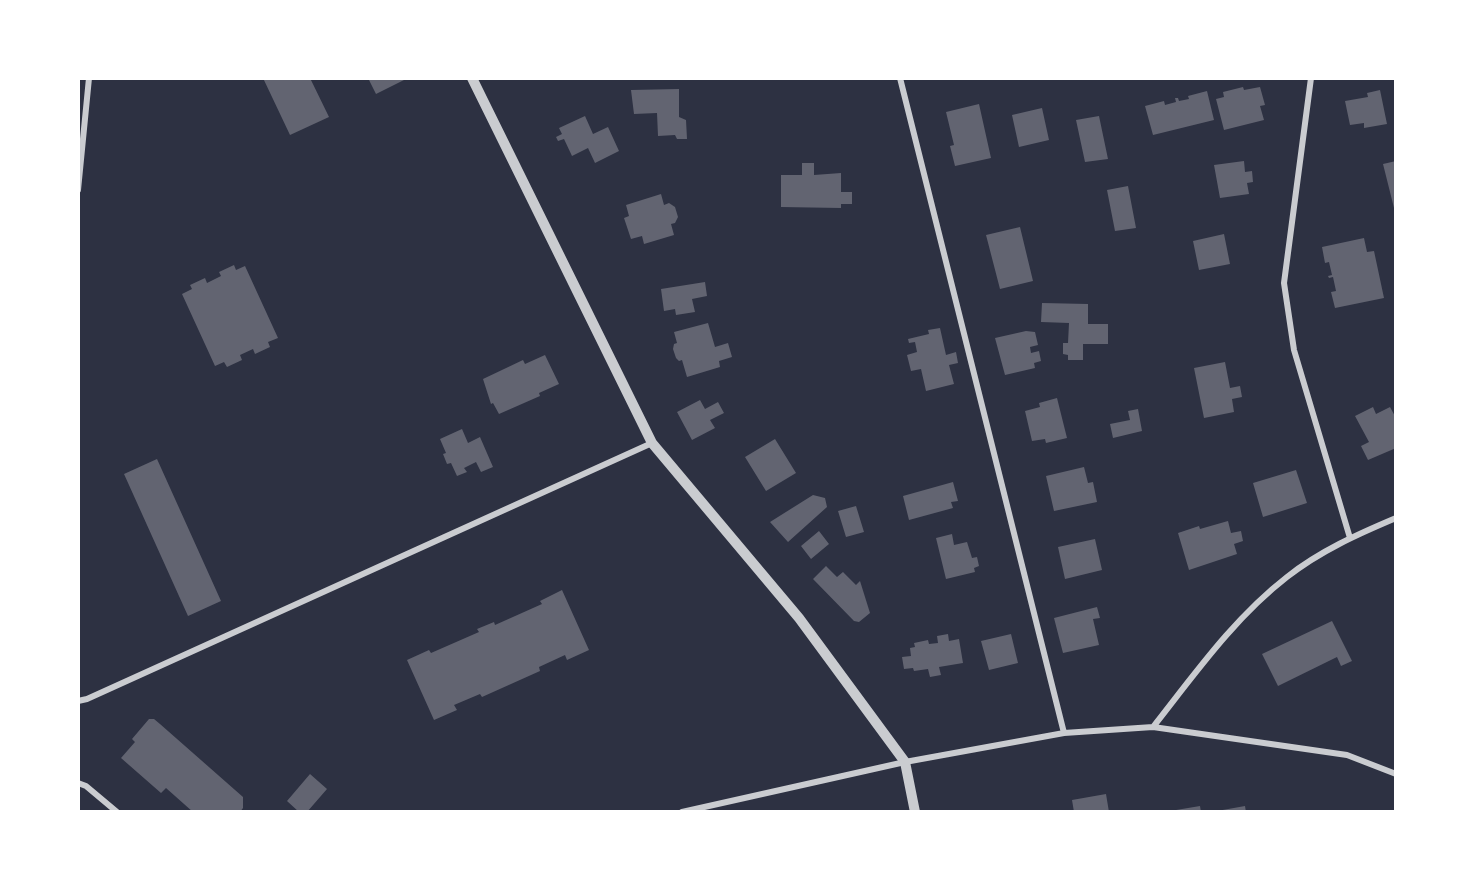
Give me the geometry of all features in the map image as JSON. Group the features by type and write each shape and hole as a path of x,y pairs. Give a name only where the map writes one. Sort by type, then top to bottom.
{"street":[{"path":"78,190 89,78"},
{"path":"472,78 652,442 799,618 905,762 915,812"},
{"path":"900,78 1064,733"},
{"path":"1311,78 1284,283 1294,350 1350,537"},
{"path":"78,700 87,699 652,442"},
{"path":"1153,727 1212,652 1251,609 1288,576 1350,537 1396,518"},
{"path":"682,812 905,762 1064,733 1153,727 1347,755 1396,774"},
{"path":"78,783 86,786 117,812"}],"building":[{"path":"263,78 310,78 329,117 290,135"},
{"path":"368,78 408,78 376,94"},
{"path":"1243,87 1244,90 1260,87 1265,105 1260,106 1264,120 1224,130 1216,99 1224,97 1223,92"},
{"path":"679,89 679,117 686,120 687,139 677,139 675,135 658,136 657,113 634,114 631,90"},
{"path":"1380,90 1387,124 1364,128 1364,123 1350,125 1345,101 1368,97 1367,93"},
{"path":"1207,91 1214,120 1153,135 1145,106 1164,101 1165,105 1176,102 1175,98 1179,101 1189,99 1188,96"},
{"path":"979,104 991,158 955,166 950,146 954,145 946,112"},
{"path":"1042,108 1049,140 1019,147 1012,115"},
{"path":"585,116 593,134 608,127 619,151 595,163 588,148 572,156 564,139 558,141 556,137 562,134 559,128"},
{"path":"1099,116 1108,159 1085,162 1076,120"},
{"path":"1244,161 1245,172 1252,171 1253,182 1247,183 1249,194 1220,198 1214,165"},
{"path":"1396,161 1396,212 1395,212 1383,164"},
{"path":"802,163 814,163 814,175 841,173 841,192 852,192 852,204 841,204 841,208 781,207 781,175 802,175"},
{"path":"1128,186 1136,228 1115,231 1107,190"},
{"path":"661,194 664,205 669,203 675,207 678,217 675,223 671,224 674,235 644,244 642,236 631,239 624,218 629,216 626,205"},
{"path":"1020,227 1033,281 1000,289 986,235"},
{"path":"1224,234 1230,264 1199,270 1193,241"},
{"path":"1364,238 1367,252 1374,251 1384,298 1335,308 1331,292 1336,291 1333,277 1328,276 1332,275 1329,262 1325,263 1322,247"},
{"path":"234,265 236,270 245,266 278,338 268,342 270,347 255,354 253,349 240,355 242,360 227,367 224,362 215,366 182,294 192,289 190,285 205,278 207,283 221,276 219,272"},
{"path":"705,282 707,296 692,299 695,312 676,315 675,309 664,311 661,289"},
{"path":"1042,303 1088,304 1088,324 1108,324 1108,344 1083,344 1083,360 1068,360 1068,355 1063,354 1063,343 1068,343 1069,323 1041,322"},
{"path":"708,323 715,347 728,343 732,357 719,361 720,367 687,377 682,360 679,361 676,358 673,349 674,344 677,343 674,332"},
{"path":"940,328 946,355 956,352 958,363 949,365 954,384 926,391 921,369 911,371 907,355 917,352 915,342 909,343 908,339 929,334 928,330"},
{"path":"1026,331 1035,332 1038,345 1030,347 1031,353 1039,351 1041,361 1034,363 1035,368 1005,375 995,338"},
{"path":"545,355 559,384 539,393 540,396 499,414 493,403 491,404 483,379 523,360 525,364"},
{"path":"1225,362 1230,388 1240,386 1242,397 1232,399 1234,412 1204,418 1194,368"},
{"path":"1057,398 1067,438 1046,443 1045,439 1032,441 1025,411 1040,407 1039,403"},
{"path":"700,400 705,409 718,402 724,413 710,420 715,428 692,440 677,412"},
{"path":"1373,407 1376,414 1390,407 1396,418 1396,448 1368,460 1361,446 1369,442 1355,416"},
{"path":"1138,409 1142,431 1113,438 1110,424 1130,420 1128,411"},
{"path":"462,429 468,443 480,437 493,467 481,472 476,462 464,468 467,472 457,476 451,463 447,464 443,454 446,453 440,439"},
{"path":"775,439 796,473 766,491 745,457"},
{"path":"157,459 221,601 188,616 124,474"},
{"path":"1084,467 1088,483 1093,482 1097,502 1054,511 1046,476"},
{"path":"1296,470 1307,503 1263,517 1253,483"},
{"path":"953,482 958,501 951,502 953,508 909,520 903,496"},
{"path":"813,495 825,498 827,507 788,542 770,522"},
{"path":"856,506 864,532 846,537 838,511"},
{"path":"1228,521 1231,533 1241,531 1243,541 1234,544 1237,554 1189,570 1178,533 1199,526 1200,529"},
{"path":"819,531 829,544 811,559 801,546"},
{"path":"952,534 954,545 967,542 972,558 977,557 979,566 974,568 975,572 946,579 936,538"},
{"path":"1095,539 1102,570 1065,579 1058,547"},
{"path":"826,566 837,577 843,572 856,585 860,581 870,613 859,622 854,621 813,579"},
{"path":"562,590 589,650 567,660 565,655 539,667 540,671 482,697 480,694 454,705 457,710 434,720 407,660 429,650 431,653 479,632 477,629 494,622 495,625 542,604 540,601"},
{"path":"1097,607 1100,618 1093,619 1099,645 1063,653 1054,618"},
{"path":"1332,621 1352,661 1341,666 1337,657 1278,686 1262,654"},
{"path":"948,634 949,641 959,639 963,663 939,667 941,675 930,677 928,669 914,671 913,668 904,669 902,657 911,656 910,648 915,647 914,643 928,640 929,644 938,643 937,636"},
{"path":"1011,634 1018,663 989,670 981,641"},
{"path":"149,719 154,719 243,797 243,808 240,812 193,812 166,788 161,793 121,758 135,742 132,739"},
{"path":"310,774 327,789 307,812 299,812 287,801"},
{"path":"1106,794 1109,812 1074,812 1072,800"},
{"path":"1200,806 1201,812 1170,812 1170,811"},
{"path":"1245,806 1246,812 1217,812 1217,811"}]}
